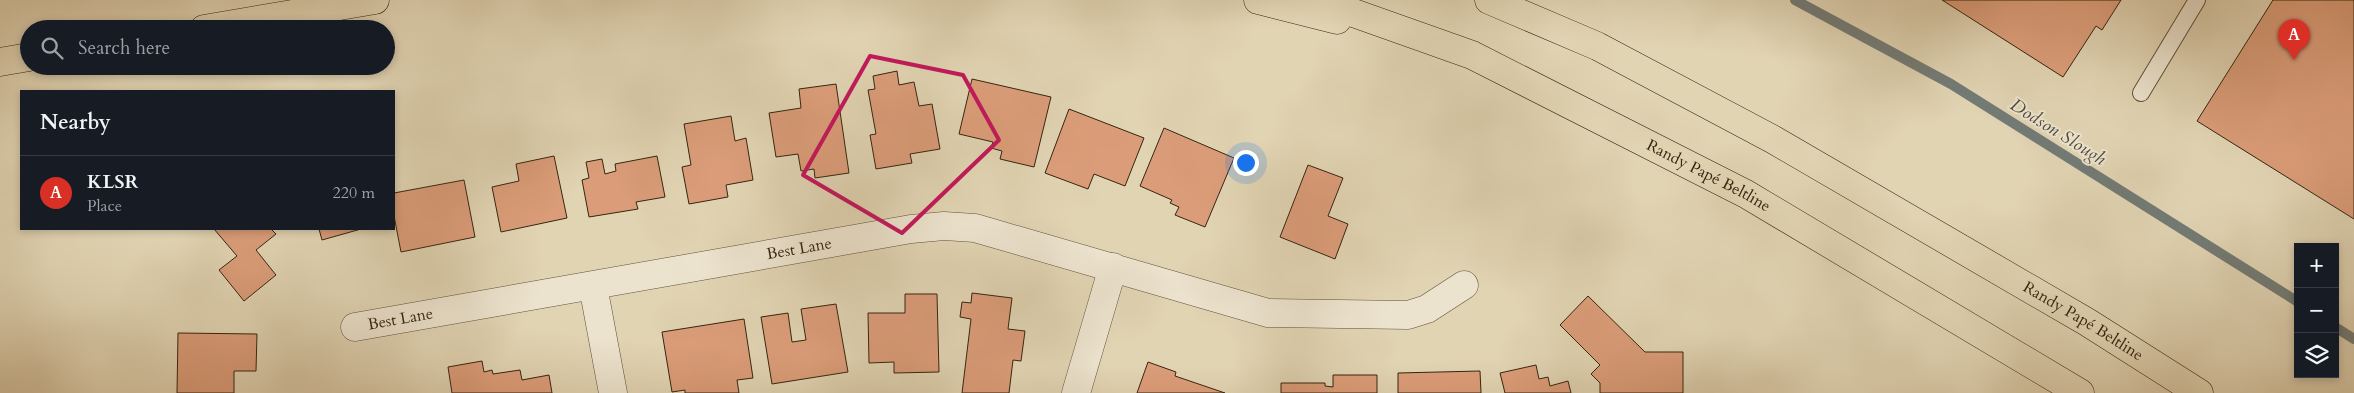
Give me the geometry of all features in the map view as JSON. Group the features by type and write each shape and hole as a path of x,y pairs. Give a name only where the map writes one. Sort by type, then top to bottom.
{"highway":[{"path":"257,20 375,0"},
{"path":"1258,0 1472,54"},
{"name":"Randy Papé Beltline","path":"1317,0 1472,54 1746,194 2080,393"},
{"name":"Randy Papé Beltline","path":"1490,0 1597,46 1774,140 2087,322 2199,393"},
{"path":"0,62 20,59"}],"street":[{"name":"Best Lane","path":"355,327 911,229 944,226 975,228 1255,310 1282,314 1408,315 1427,309 1464,284"},
{"path":"1076,393 1113,267"},
{"path":"593,286 613,393"}],"lane":[{"path":"2141,93 2197,0"}],"highlighted area":[{"path":"870,56 963,75 999,140 902,233 803,175"}],"building":[{"path":"1942,0 2121,0 2102,30 2096,26 2063,77"},
{"path":"2273,0 2354,0 2354,219 2197,121"},
{"path":"897,71 899,85 914,82 919,106 932,104 940,149 910,154 912,163 876,169 870,135 876,134 868,90 875,89 873,76"},
{"path":"972,79 1051,97 1034,167 1000,159 1002,151 991,148 993,142 959,134"},
{"path":"836,84 849,173 815,178 814,169 801,171 798,154 776,157 769,113 801,108 799,89"},
{"path":"1069,109 1144,138 1125,186 1094,174 1088,189 1045,173"},
{"path":"731,116 735,141 746,138 753,180 726,185 728,197 689,204 682,167 691,165 684,124"},
{"path":"1164,128 1234,158 1205,227 1175,215 1179,207 1170,203 1172,200 1140,186"},
{"path":"554,156 567,218 501,232 492,187 519,181 516,164"},
{"path":"657,156 665,197 636,202 638,209 589,217 582,180 589,178 586,162 602,159 605,174 616,171 615,164"},
{"path":"1308,165 1343,178 1328,216 1348,224 1335,259 1280,237"},
{"path":"464,180 475,237 401,252 395,221 395,193"},
{"path":"215,230 272,230 276,234 256,250 276,275 244,301 219,270 237,256"},
{"path":"319,230 357,230 322,240"},
{"path":"972,293 1012,298 1008,329 1025,331 1021,361 1013,360 1009,393 962,393 971,319 960,317 962,302 971,303"},
{"path":"905,294 937,294 939,372 894,373 894,362 869,363 868,313 905,313"},
{"path":"1588,296 1645,352 1683,352 1683,393 1600,393 1600,383 1591,374 1600,365 1560,325"},
{"path":"836,304 848,372 772,384 761,317 788,313 792,342 806,340 801,309"},
{"path":"744,319 753,378 737,380 739,393 685,393 685,390 672,392 662,332"},
{"path":"178,333 257,334 256,371 234,371 234,393 177,393"},
{"path":"482,361 484,372 492,370 493,374 520,370 522,380 549,375 552,393 452,393 448,367"},
{"path":"1148,362 1176,372 1175,376 1225,393 1137,393"},
{"path":"1536,365 1539,379 1548,377 1550,386 1568,381 1571,393 1505,393 1500,373"},
{"path":"1480,371 1481,393 1398,393 1398,373"},
{"path":"1333,375 1377,375 1377,393 1281,393 1281,383 1325,383 1325,386 1333,387"}],"waterway":[{"name":"Dodson Slough","path":"1795,0 1951,84 2294,299"},
{"name":"Dodson Slough","path":"2339,330 2354,339"}],"place":[{"name":"KLSR","path":"2294,60"}]}
